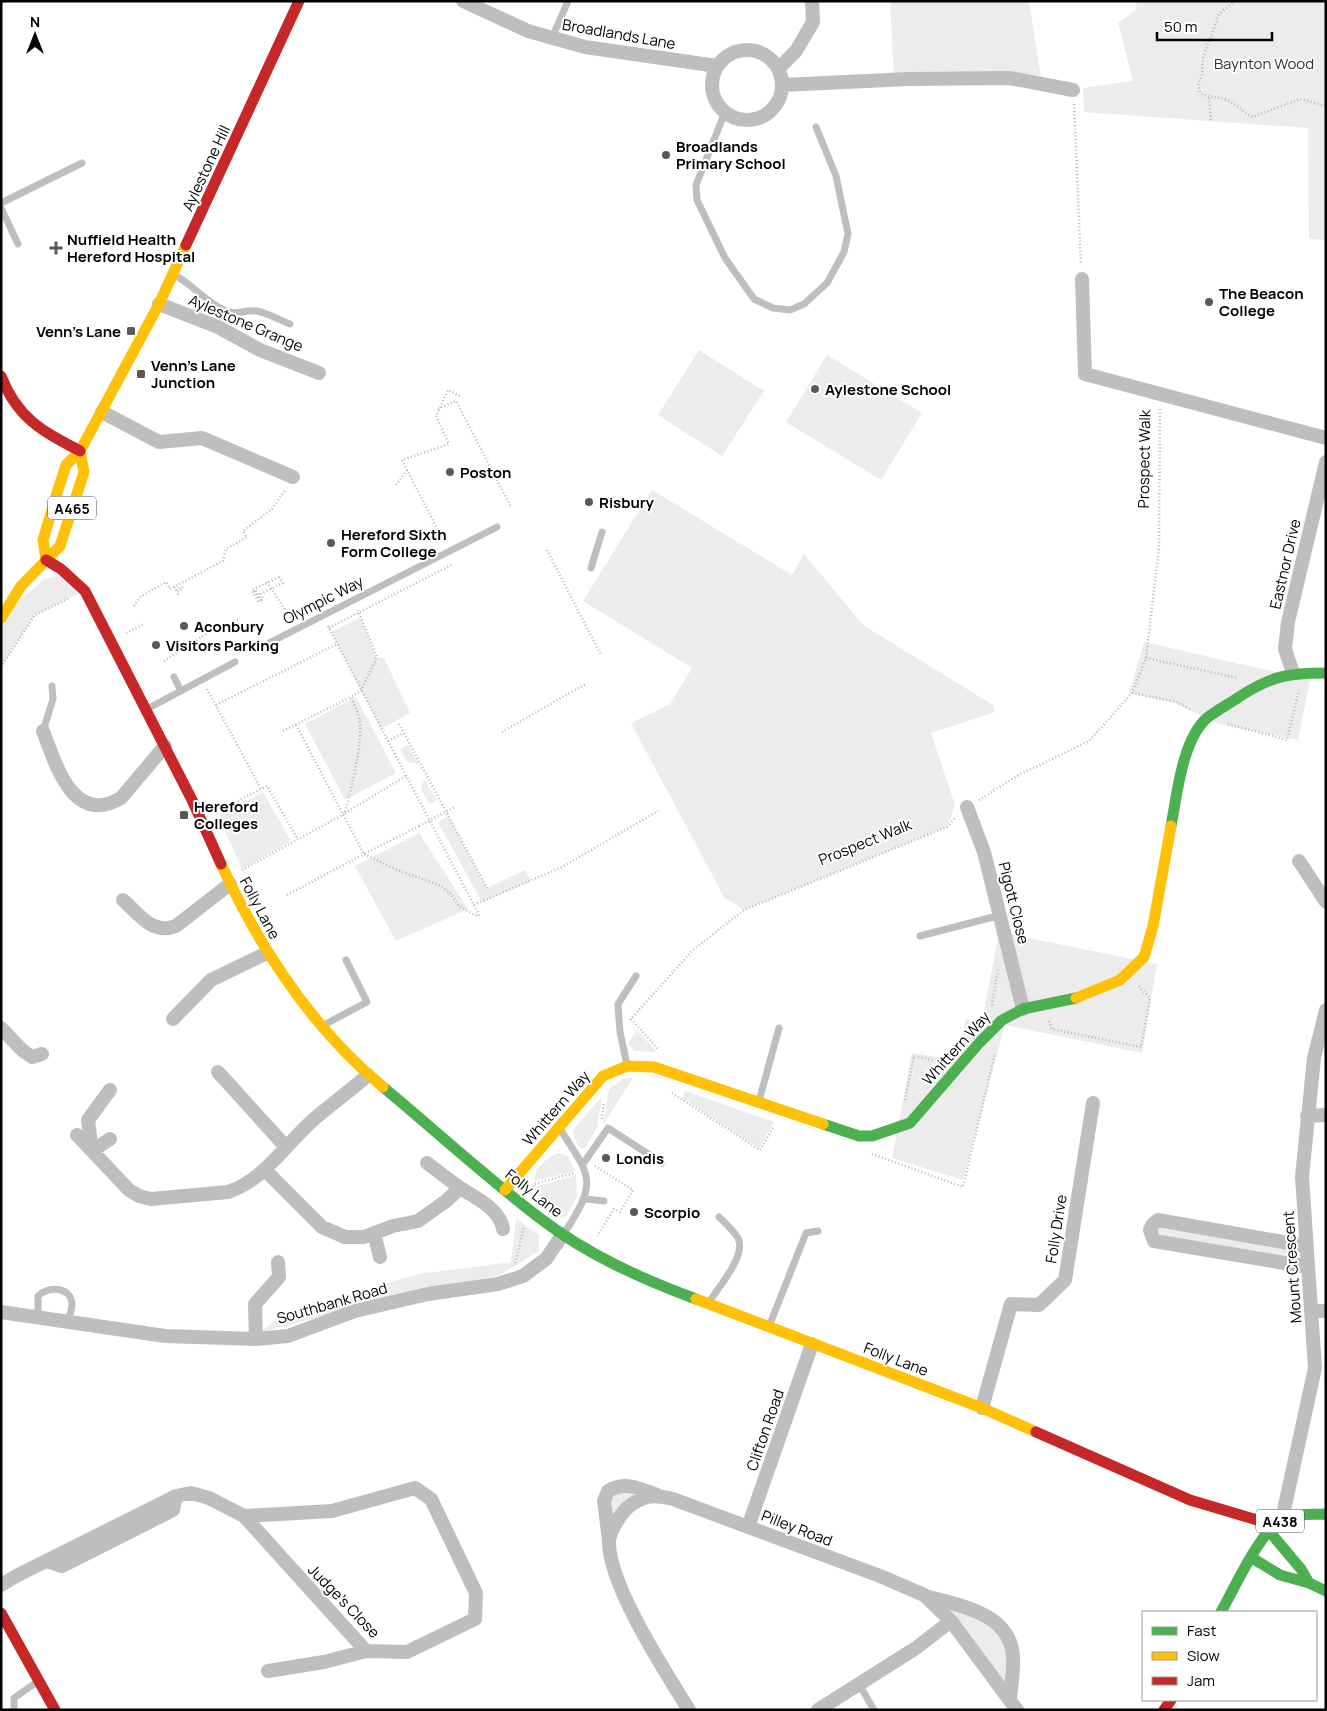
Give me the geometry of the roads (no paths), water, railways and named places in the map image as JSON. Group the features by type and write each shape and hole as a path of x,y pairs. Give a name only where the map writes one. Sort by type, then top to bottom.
{"main road":[{"name":"Aylestone Hill","path":"46,560 43,540 66,465 80,451 159,304 299,1"},
{"path":"1,376 11,400 20,413 36,428 80,451"},
{"name":"A465","path":"1,618 21,586 60,546 84,472 80,451"},
{"name":"Folly Lane","path":"46,560 62,569 85,591 109,642 165,746 229,881 267,953 284,980 321,1026 368,1074 525,1206 563,1234 648,1282 982,1408 1190,1500 1275,1525"},
{"name":"Whittern Way","path":"505,1190 603,1076 614,1068 640,1064 654,1067 759,1101 848,1133 872,1136 910,1123 1002,1020 1023,1009 1078,998 1120,980 1144,957 1153,926 1181,771 1193,738 1206,719 1261,683 1298,673 1326,673"},
{"name":"A438","path":"1222,1611 1252,1558 1275,1525 1326,1514"},
{"path":"1275,1525 1309,1582"},
{"path":"1252,1558 1280,1575 1309,1582 1326,1592"},
{"path":"2,1615 55,1710"}],"street":[{"name":"Broadlands Lane","path":"463,1 528,31 585,47 717,66"},
{"path":"778,69 796,51 813,22 812,1"},
{"path":"736,51 760,52 770,59 778,69 782,85 780,97 772,109 763,116 751,120 736,118 725,112 717,104 712,92 712,80 717,66 725,57 736,51"},
{"path":"782,85 909,79 1010,78 1073,90"},
{"name":"Prospect Walk","path":"1082,278 1084,374 1161,392 1326,438"},
{"name":"Aylestone Grange","path":"159,304 218,326 260,350 319,373"},
{"path":"102,412 159,442 202,438 294,477"},
{"name":"Eastnor Drive","path":"1298,673 1285,649 1288,622 1326,462"},
{"path":"43,731 56,766 76,797 86,803 100,806 112,804 121,798 165,746"},
{"name":"Pigott Close","path":"967,807 984,852 1023,1009"},
{"path":"1299,861 1326,902"},
{"path":"122,900 155,928 165,930 176,926 229,881"},
{"path":"173,1019 210,980 267,953"},
{"name":"Mount Crescent","path":"1275,1525 1315,1368 1319,1311 1308,1266 1302,1177 1314,1058 1326,1010"},
{"path":"1,1028 22,1050 32,1057 42,1054"},
{"path":"218,1072 286,1147"},
{"path":"77,1135 129,1190 139,1196 151,1199 228,1192 239,1189 265,1170 312,1120 368,1074"},
{"path":"92,1150 88,1120 110,1090"},
{"name":"Folly Drive","path":"982,1408 1012,1304 1039,1305 1065,1280 1093,1102"},
{"path":"1307,1116 1326,1115"},
{"path":"92,1150 110,1139"},
{"path":"426,1163 486,1204 502,1221 503,1229"},
{"path":"265,1170 322,1227 345,1237 364,1237 393,1226 418,1221 446,1201 460,1188"},
{"path":"1306,1246 1158,1220 1150,1230 1154,1241 1308,1266"},
{"path":"374,1233 380,1257"},
{"name":"Southbank Road","path":"1,1312 165,1336 256,1340 288,1336 355,1312 428,1294 498,1284 524,1276 546,1259 563,1234"},
{"path":"256,1340 255,1304 279,1277 278,1262"},
{"name":"Clifton Road","path":"748,1527 812,1344"},
{"name":"Pilley Road","path":"683,1708 622,1595 612,1560 604,1501 608,1491 616,1486 627,1484 748,1527 880,1576 924,1595 972,1609 998,1623 1010,1640 1013,1656 1014,1704"},
{"name":"Judge's Close","path":"1,1586 47,1561 62,1566 173,1510 176,1496 191,1494 209,1498 244,1516 366,1651 407,1652 475,1619 476,1592 431,1499 415,1488 332,1512 244,1516"},
{"path":"609,1540 622,1513 639,1499 657,1495"},
{"name":"Pilley Road","path":"924,1595 951,1621 1014,1704"},
{"path":"821,1709 916,1648 951,1621"},
{"path":"268,1671 324,1662 366,1651"}],"lane":[{"path":"552,38 568,1"},
{"path":"725,112 696,185 697,200 725,258 754,299 772,308 790,310 804,304 827,283 844,252 848,234 836,176 816,127"},
{"path":"1,204 82,163"},
{"path":"1,208 18,244"},
{"path":"173,275 188,283 211,304 227,311 240,314 256,310 290,324"},
{"name":"Olympic Way","path":"269,643 497,527"},
{"path":"591,568 602,532"},
{"path":"146,710 235,662"},
{"path":"174,677 181,691"},
{"path":"43,731 53,699 52,686"},
{"path":"920,936 1001,915"},
{"path":"321,1026 367,1002 346,960"},
{"path":"627,1066 620,1032 618,1004 636,976"},
{"path":"759,1101 779,1028"},
{"path":"559,1127 585,1164 587,1184 585,1198 563,1234"},
{"path":"585,1164 608,1128 662,1163"},
{"path":"585,1198 604,1201"},
{"path":"707,1304 732,1269 739,1250 738,1238 719,1217"},
{"path":"768,1327 806,1233 818,1231"},
{"path":"38,1318 38,1296 43,1291 56,1289 66,1293 71,1298 72,1305 67,1323"},
{"path":"14,1710 14,1698 39,1681"},
{"path":"859,1684 874,1710"}],"place":[{"name":"Broadlands Primary School","path":"666,155"},
{"name":"Nuffield Health Hereford Hospital","path":"56,248"},
{"name":"The Beacon College","path":"1209,302"},
{"name":"Venn's Lane","path":"131,331"},
{"name":"Venn's Lane Junction","path":"141,374"},
{"name":"Aylestone School","path":"815,389"},
{"name":"Poston","path":"450,472"},
{"name":"Risbury","path":"589,502"},
{"name":"Hereford Sixth Form College","path":"331,543"},
{"name":"Aconbury","path":"184,626"},
{"name":"Visitors Parking","path":"156,645"},
{"name":"Hereford Colleges","path":"184,815"},
{"name":"Londis","path":"606,1158"},
{"name":"Scorpio","path":"634,1212"}],"park label":[{"name":"Baynton Wood","path":"1264,63"}]}
